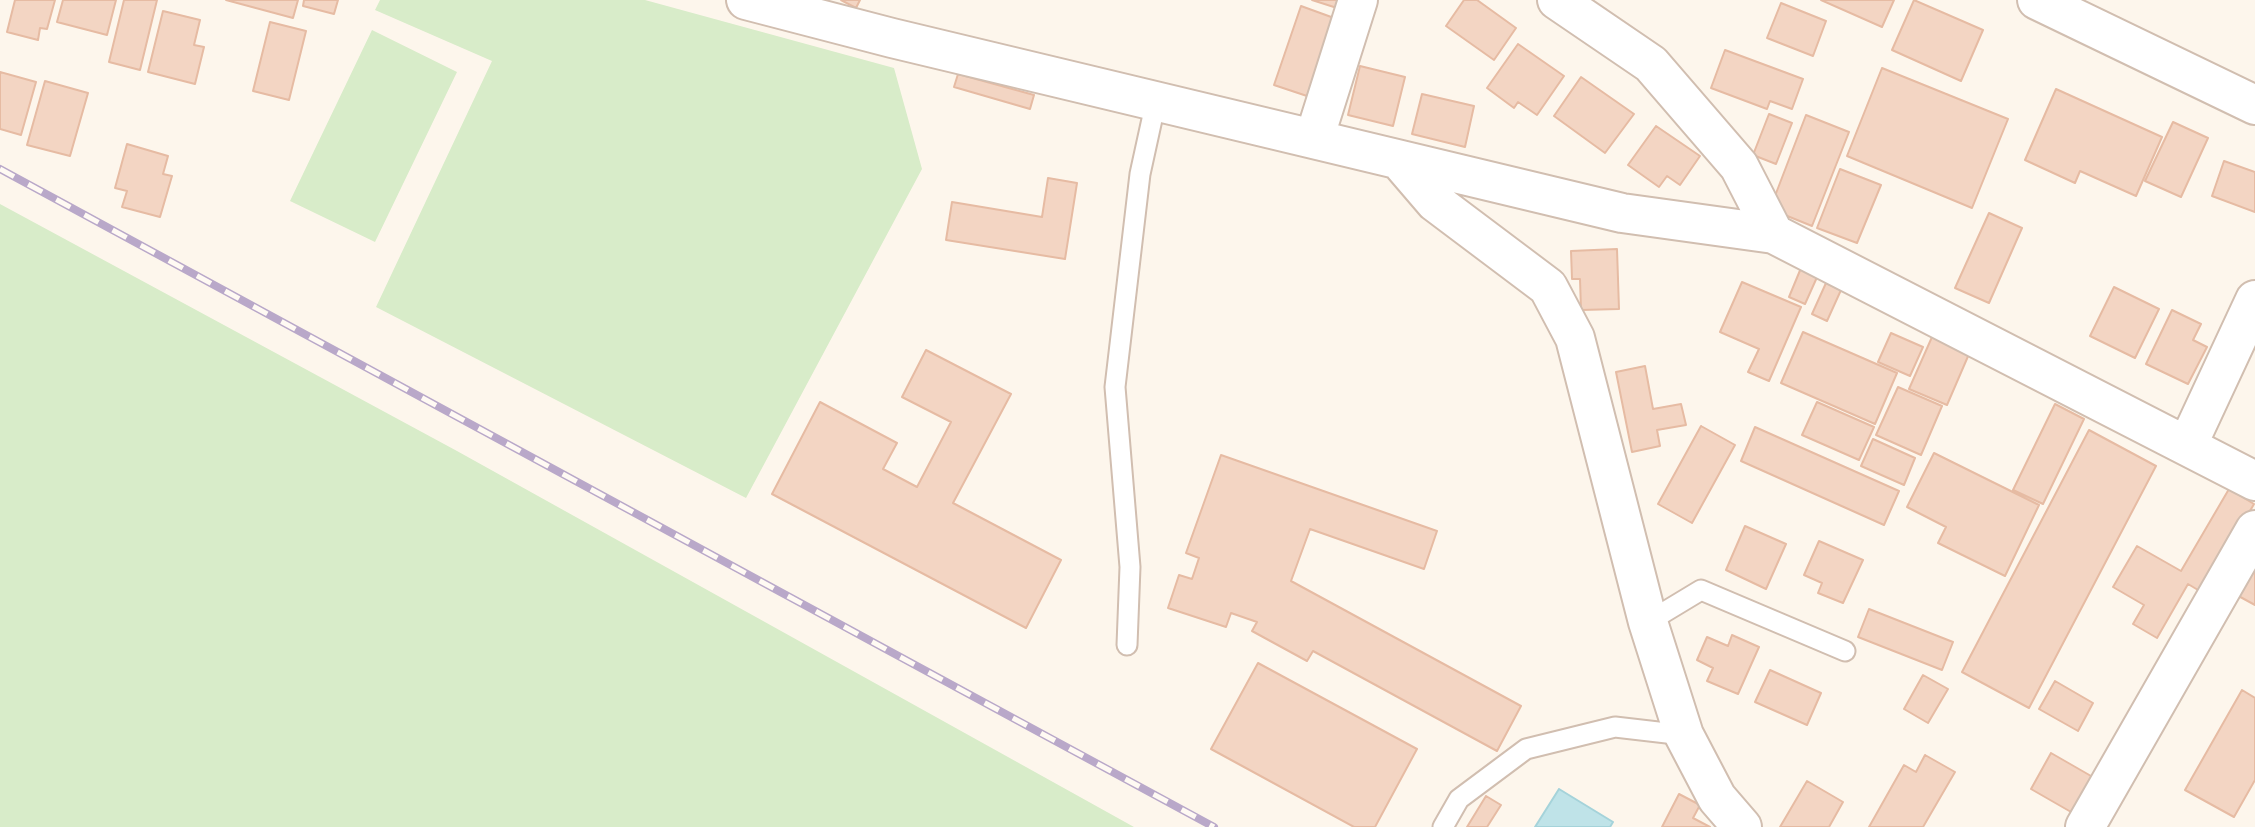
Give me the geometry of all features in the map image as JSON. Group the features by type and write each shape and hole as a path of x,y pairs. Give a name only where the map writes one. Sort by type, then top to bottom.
{"street":[{"path":"746,0 1622,213 1774,234 2255,481"},
{"path":"1314,139 1358,0"},
{"path":"1558,0 1651,64 1739,166 1774,234"},
{"path":"2037,0 2255,105"},
{"path":"1399,160 1436,202 1548,287 1575,338 1648,622 1684,735 1717,798 1742,827"},
{"path":"2187,446 2255,300"},
{"path":"2085,827 2255,530"}],"lane":[{"path":"1127,645 1130,567 1115,387 1140,174 1156,101"},
{"path":"1648,622 1701,590 1845,651"},
{"path":"1443,827 1459,799 1526,750 1615,727 1684,735"}],"green space":[{"path":"380,0 645,0 894,68 922,169 746,498 376,307 492,61 375,10"},
{"path":"372,30 457,72 375,242 290,201"},
{"path":"0,204 457,451 1134,827 0,827"}],"water":[{"path":"1559,789 1613,822 1610,827 1535,827"}],"building":[{"path":"15,0 55,0 47,29 40,28 38,40 7,32"},
{"path":"63,0 116,0 107,35 57,22"},
{"path":"124,0 157,0 140,70 109,62"},
{"path":"226,0 298,0 293,18"},
{"path":"304,0 338,0 334,14 303,6"},
{"path":"841,0 860,0 856,8"},
{"path":"1312,0 1340,0 1337,8"},
{"path":"1464,0 1477,0 1516,28 1494,60 1446,26"},
{"path":"1821,0 1894,0 1882,27"},
{"path":"1914,0 1983,30 1961,81 1892,50"},
{"path":"1781,3 1826,21 1813,56 1767,38"},
{"path":"1301,6 1334,18 1307,96 1274,85"},
{"path":"163,11 200,20 194,45 204,47 195,84 148,72"},
{"path":"270,22 306,31 289,100 253,91"},
{"path":"1518,44 1564,76 1537,115 1518,102 1514,108 1487,88"},
{"path":"1725,50 1803,79 1792,109 1770,101 1767,109 1711,88"},
{"path":"1360,66 1405,77 1393,126 1348,115"},
{"path":"1882,68 2008,119 1972,208 1847,156"},
{"path":"0,72 36,82 21,135 0,129"},
{"path":"958,74 1034,95 1030,109 954,87"},
{"path":"1581,77 1634,114 1605,153 1554,116"},
{"path":"45,81 88,93 70,156 27,145"},
{"path":"2056,89 2162,137 2136,196 2080,171 2075,183 2025,160"},
{"path":"1422,94 1474,106 1465,147 1412,134"},
{"path":"1769,114 1792,123 1776,164 1753,155"},
{"path":"1806,115 1849,132 1812,226 1770,209"},
{"path":"2173,122 2208,138 2181,197 2145,181"},
{"path":"1656,126 1700,156 1680,185 1667,176 1659,187 1628,165"},
{"path":"127,144 168,156 163,174 172,176 160,217 122,207 127,191 115,188"},
{"path":"2224,161 2255,172 2255,212 2212,196"},
{"path":"1840,169 1881,185 1857,243 1817,228"},
{"path":"1048,178 1077,183 1065,259 946,240 952,202 1042,217"},
{"path":"1989,213 2022,228 1989,303 1955,288"},
{"path":"1617,249 1619,309 1581,310 1580,279 1572,279 1571,251"},
{"path":"1801,268 1818,275 1805,304 1789,297"},
{"path":"1742,282 1801,307 1769,381 1748,372 1759,349 1720,332"},
{"path":"1826,283 1841,290 1827,321 1812,314"},
{"path":"2114,287 2159,309 2135,358 2090,336"},
{"path":"2172,310 2201,324 2193,340 2207,347 2188,384 2146,364"},
{"path":"1803,332 1897,373 1875,424 1781,383"},
{"path":"1891,333 1923,347 1910,376 1878,362"},
{"path":"1932,337 1969,354 1947,405 1909,389"},
{"path":"926,350 1011,394 953,503 1061,560 1026,628 772,494 820,402 897,443 883,469 917,487 951,422 902,397"},
{"path":"1645,366 1653,409 1681,404 1686,425 1657,430 1660,446 1632,452 1616,372"},
{"path":"1898,387 1942,406 1921,455 1876,435"},
{"path":"1817,402 1874,427 1859,460 1802,435"},
{"path":"2055,404 2084,419 2043,504 2013,490"},
{"path":"1701,426 1735,445 1692,523 1658,504"},
{"path":"1755,427 1899,491 1884,525 1741,461"},
{"path":"2089,430 2156,466 2029,708 1962,672"},
{"path":"1873,439 1915,458 1904,485 1861,466"},
{"path":"1934,453 2039,505 2005,576 1938,543 1946,527 1907,507"},
{"path":"1221,455 1437,531 1424,569 1310,529 1291,581 1521,706 1497,751 1313,651 1307,661 1252,631 1257,622 1231,613 1226,627 1168,608 1179,575 1192,579 1199,558 1186,553"},
{"path":"2229,489 2254,504 2203,593 2188,584 2157,638 2133,624 2144,605 2113,587 2137,546 2181,571"},
{"path":"1745,526 1786,544 1766,589 1726,570"},
{"path":"1819,541 1863,560 1843,603 1818,593 1822,583 1804,575"},
{"path":"2255,555 2255,605 2233,593"},
{"path":"1869,609 1953,642 1942,670 1858,637"},
{"path":"1732,635 1759,647 1738,694 1707,681 1713,668 1697,660 1707,637 1728,646"},
{"path":"1258,663 1417,749 1375,827 1354,827 1211,749"},
{"path":"1770,670 1821,693 1807,725 1755,702"},
{"path":"1923,675 1948,689 1928,723 1904,709"},
{"path":"2055,681 2093,703 2078,731 2039,709"},
{"path":"2242,690 2255,698 2255,780 2234,817 2185,790"},
{"path":"2051,753 2098,780 2078,816 2031,789"},
{"path":"1925,755 1955,772 1923,827 1869,827 1904,765 1916,772"},
{"path":"1807,781 1843,802 1829,827 1780,827"},
{"path":"1679,794 1700,805 1693,818 1710,827 1662,827"},
{"path":"1486,796 1501,805 1487,827 1467,827"}],"railway":[{"path":"0,169 1214,827"}]}
